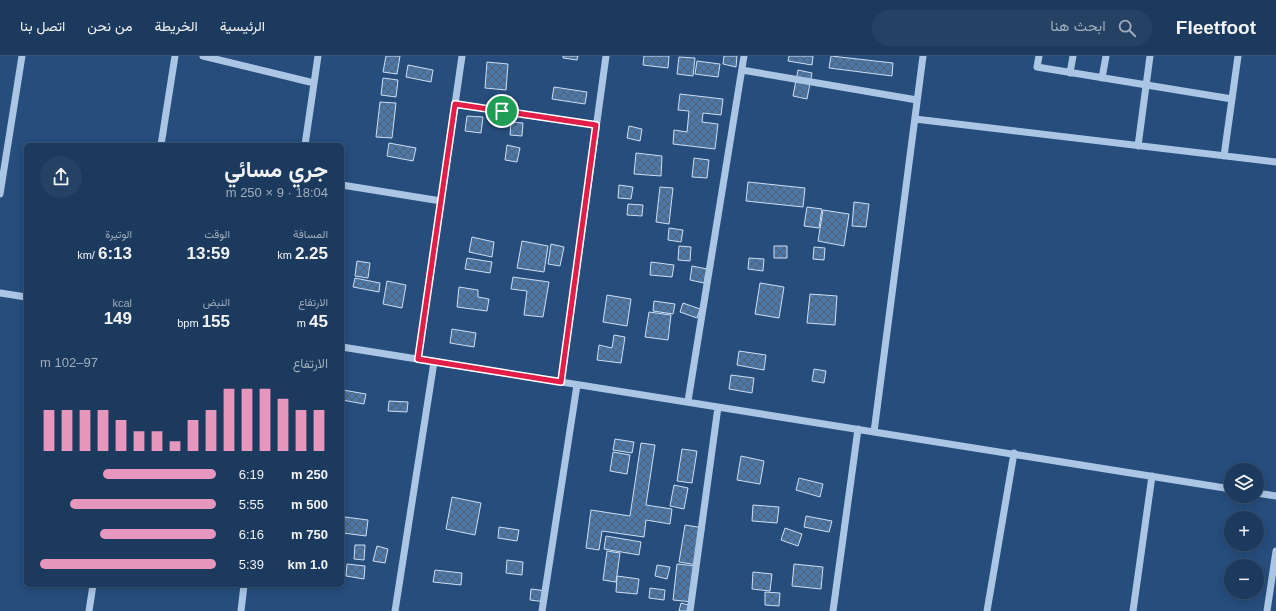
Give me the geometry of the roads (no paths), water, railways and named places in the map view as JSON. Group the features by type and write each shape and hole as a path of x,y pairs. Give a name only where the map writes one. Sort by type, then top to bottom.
{"street":[{"path":"0,194 22,56"},
{"path":"161,143 176,56"},
{"path":"203,56 314,83"},
{"path":"305,143 318,56"},
{"path":"418,359 462,56"},
{"path":"561,382 606,56"},
{"path":"688,401 744,56"},
{"path":"874,432 923,56"},
{"path":"1039,56 1038,67 1232,99"},
{"path":"1070,73 1073,56"},
{"path":"1102,78 1106,56"},
{"path":"1138,146 1150,56"},
{"path":"1224,156 1238,56"},
{"path":"742,70 917,100"},
{"path":"455,104 596,125"},
{"path":"915,119 1276,162"},
{"path":"344,185 441,201"},
{"path":"0,293 24,297"},
{"path":"344,347 1014,453 1224,488"},
{"path":"395,611 434,362"},
{"path":"542,611 578,385"},
{"path":"690,611 718,407"},
{"path":"833,611 858,429"},
{"path":"987,611 1014,453"},
{"path":"1133,611 1152,476"},
{"path":"1264,494 1276,496"},
{"path":"1267,611 1276,551"},
{"path":"89,611 93,587"},
{"path":"240,611 244,587"}]}
